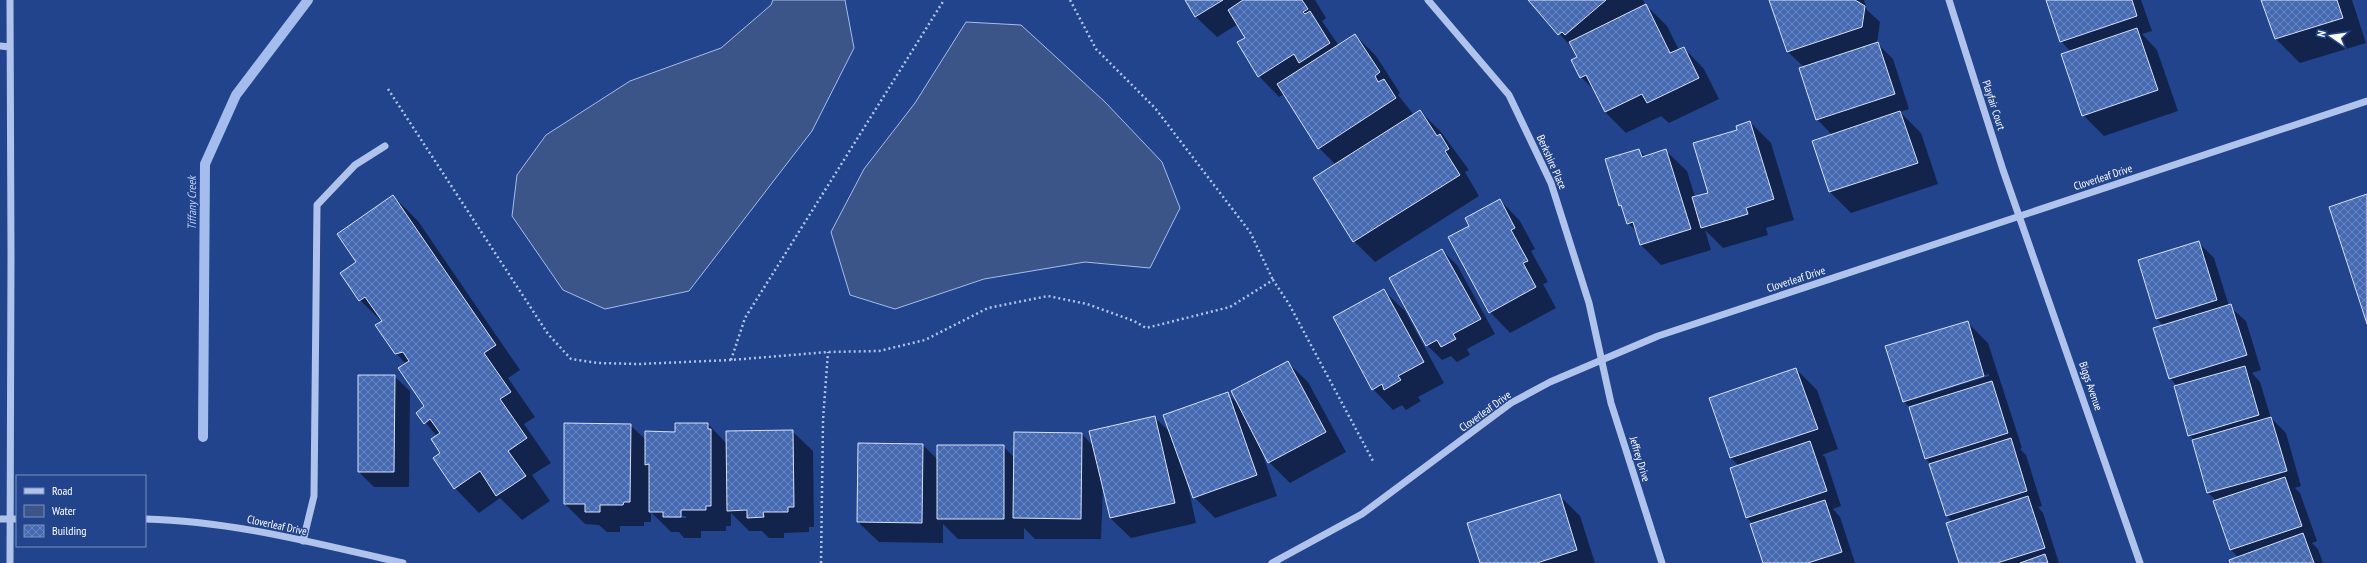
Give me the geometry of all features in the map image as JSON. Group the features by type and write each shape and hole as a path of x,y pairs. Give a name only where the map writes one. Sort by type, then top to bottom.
{"street":[{"path":"10,0 12,262 8,519 10,563"},
{"name":"Berkshire Place","path":"1428,0 1509,95 1545,169 1551,183 1589,303 1600,360"},
{"name":"Playfair Court","path":"1949,0 2020,216"},
{"path":"0,46 10,47"},
{"name":"Cloverleaf Drive","path":"1272,563 1362,514 1511,403 1550,382 1600,360 1658,336 2367,101"},
{"path":"303,541 314,496 317,205 355,165 385,146"},
{"name":"Biggs Avenue","path":"2020,216 2140,563"},
{"name":"Jeffrey Drive","path":"1600,360 1611,403 1662,563"},
{"path":"0,519 16,519"},
{"name":"Cloverleaf Drive","path":"146,519 195,521 303,541 403,563"}],"path":[{"path":"731,360 745,318 944,0"},
{"path":"1070,0 1096,48 1155,108 1250,232 1273,280 1289,304 1373,461"},
{"path":"388,89 548,334 571,359 598,363 639,364 731,360 828,352 879,351 925,340 988,308 1048,296 1087,304 1146,328 1230,307 1273,280"},
{"path":"821,563 823,420 828,352"}],"water":[{"path":"773,0 845,0 854,48 812,131 689,291 605,309 563,290 512,216 517,175 546,135 630,81 721,48 771,5"},
{"path":"966,22 1021,25 1105,102 1162,162 1180,208 1150,268 1085,262 984,279 895,309 850,295 831,232 864,169 915,103"}],"building":[{"path":"1185,0 1223,0 1195,17"},
{"path":"1243,0 1302,0 1308,9 1303,12 1305,14 1310,11 1330,43 1299,63 1294,54 1258,77 1237,42 1245,38 1228,10"},
{"path":"1528,0 1606,0 1565,35 1562,32 1558,35"},
{"path":"1769,0 1855,0 1865,6 1862,27 1787,52"},
{"path":"2046,0 2132,0 2137,16 2060,42"},
{"path":"2261,0 2337,0 2343,18 2275,39"},
{"path":"1646,4 1670,53 1684,47 1699,78 1647,103 1642,94 1605,112 1586,75 1580,78 1571,60 1577,57 1569,42"},
{"path":"2137,28 2158,90 2082,116 2061,54"},
{"path":"1355,34 1380,72 1375,76 1378,82 1384,79 1396,98 1318,149 1277,84"},
{"path":"1878,42 1895,94 1816,120 1799,68"},
{"path":"1420,110 1437,136 1440,134 1449,149 1445,151 1460,175 1353,242 1313,178"},
{"path":"1900,111 1918,163 1829,192 1812,141"},
{"path":"1750,121 1774,199 1746,208 1748,214 1701,228 1692,197 1708,193 1693,143 1737,130 1736,126"},
{"path":"1639,149 1642,157 1666,149 1691,229 1640,245 1633,222 1627,224 1621,205 1619,206 1605,159"},
{"path":"2367,194 2367,324 2329,207"},
{"path":"393,195 496,345 484,353 511,392 500,399 527,438 508,451 526,476 496,496 480,471 454,489 433,458 440,453 431,439 440,433 430,419 424,424 416,413 424,406 398,368 409,361 403,352 395,354 375,325 382,321 365,297 359,301 340,273 356,262 337,234"},
{"path":"1500,199 1515,228 1511,230 1528,261 1523,263 1536,287 1489,313 1448,237 1469,226 1465,218"},
{"path":"2199,241 2217,300 2156,319 2138,260"},
{"path":"1442,249 1481,319 1453,334 1456,339 1441,347 1437,340 1426,346 1389,278"},
{"path":"1384,289 1424,362 1398,376 1401,380 1384,390 1382,384 1372,390 1333,317"},
{"path":"2231,304 2247,355 2169,379 2153,328"},
{"path":"1968,321 1984,376 1903,402 1885,346"},
{"path":"1288,361 1326,432 1268,463 1231,391"},
{"path":"2245,366 2259,415 2188,436 2174,386"},
{"path":"1796,368 1818,429 1730,458 1709,398"},
{"path":"358,375 395,375 394,472 358,472"},
{"path":"1992,381 2008,433 1925,459 1909,407"},
{"path":"1228,392 1257,475 1193,498 1163,415"},
{"path":"1155,416 1175,503 1110,518 1089,431"},
{"path":"2271,417 2287,471 2207,493 2192,440"},
{"path":"564,423 631,424 630,502 624,502 623,505 600,505 600,512 585,512 585,504 564,504"},
{"path":"675,423 708,423 708,429 711,429 711,506 706,506 706,510 681,510 681,517 663,517 663,512 649,512 649,464 645,465 645,431 675,432"},
{"path":"793,430 794,507 788,507 788,512 763,512 764,517 747,518 747,510 727,511 726,431"},
{"path":"1014,432 1082,433 1081,519 1013,518"},
{"path":"2011,438 2027,491 1946,516 1929,464"},
{"path":"1810,441 1827,491 1746,518 1730,468"},
{"path":"858,443 923,444 922,523 857,522"},
{"path":"937,445 1004,445 1004,519 937,519"},
{"path":"2285,477 2302,526 2230,550 2213,501"},
{"path":"1560,494 1577,550 1537,563 1480,563 1467,523"},
{"path":"2028,496 2045,548 1997,563 1959,563 1946,523"},
{"path":"1825,500 1842,552 1808,563 1763,563 1750,524"},
{"path":"2303,533 2314,563 2230,563 2229,560"},
{"path":"2045,554 2048,563 2020,563"}],"waterway":[{"name":"Tiffany Creek","path":"203,437 205,164 236,95 308,0"}]}
